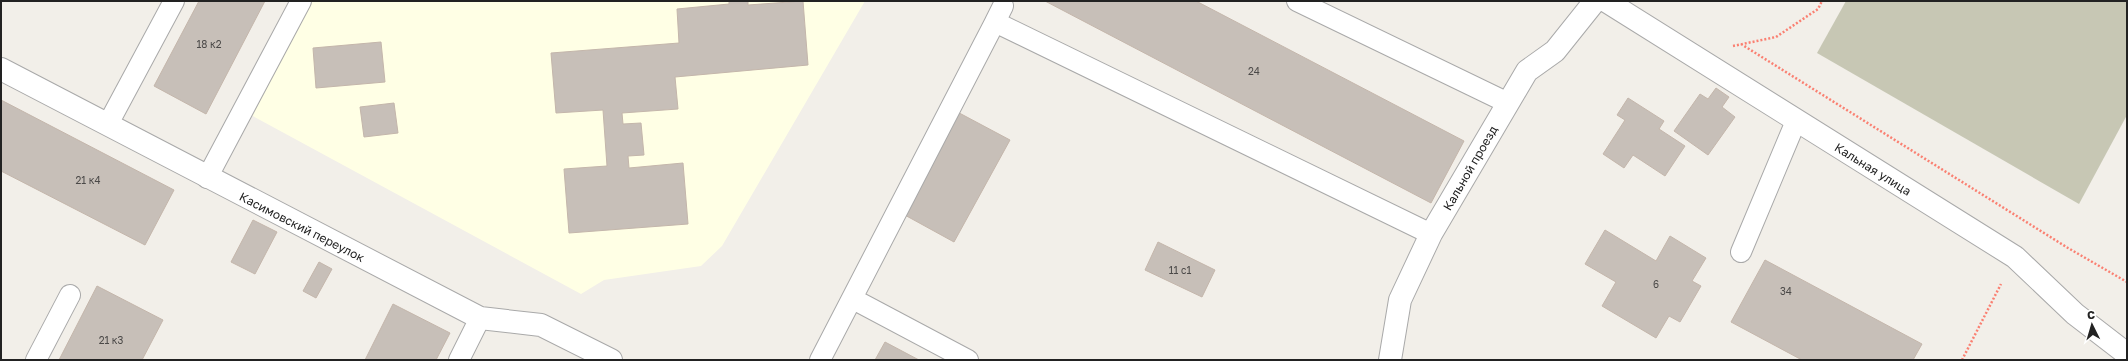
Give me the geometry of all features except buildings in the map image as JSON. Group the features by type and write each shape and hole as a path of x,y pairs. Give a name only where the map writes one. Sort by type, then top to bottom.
{"street":[{"name":"Кальной проезд","path":"1390,360 1400,300 1431,234 1527,71 1555,51 1595,1"},
{"name":"Кальная улица","path":"1606,1 2015,257 2075,314 2127,354"},
{"name":"Касимовский переулок","path":"1,69 108,124 207,178 480,318 541,325 612,360"}],"lane":[{"path":"108,124 174,1"},
{"path":"207,178 301,1"},
{"path":"1297,1 1508,103"},
{"path":"820,360 853,299 999,14 1431,234"},
{"path":"1741,252 1796,121"},
{"path":"36,360 70,295"},
{"path":"853,299 968,360"},
{"path":"459,360 480,318"}],"path":[{"path":"1691,54 1776,37 1818,9 1822,1"},
{"path":"1741,44 2068,248 2127,282"},
{"path":"1962,360 2015,257"}],"shaded area":[{"path":"310,1 865,1 722,246 701,266 604,280 581,294 251,115"},
{"path":"1846,1 2127,1 2127,115 2079,204 1817,53"}]}
